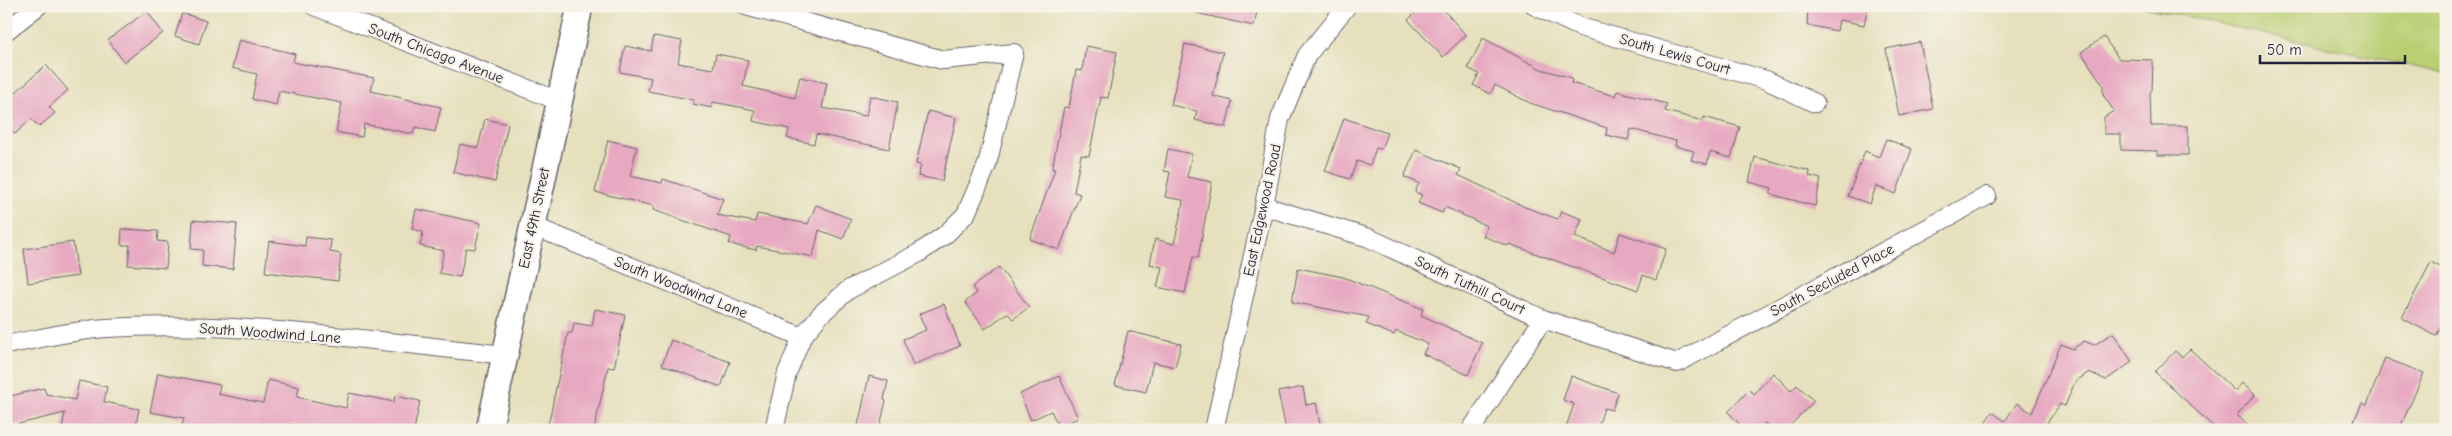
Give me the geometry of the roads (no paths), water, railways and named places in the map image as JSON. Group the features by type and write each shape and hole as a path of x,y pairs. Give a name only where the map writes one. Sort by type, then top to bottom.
{"street":[{"path":"6,31 38,6"},
{"name":"South Chicago Avenue","path":"314,6 559,100"},
{"name":"East 49th Street","path":"489,430 580,6"},
{"path":"746,6 943,60 1014,53 986,166 966,214 946,234 919,253 848,290 821,314 802,337 787,373 774,430"},
{"name":"East Edgewood Road","path":"1214,430 1264,206 1280,119 1306,54 1346,6"},
{"name":"South Lewis Court","path":"1534,6 1580,27 1766,80 1815,103"},
{"name":"South Secluded Place","path":"1677,363 1987,196"},
{"name":"South Tuthill Court","path":"1264,206 1369,238 1543,319 1677,363"},
{"name":"South Woodwind Lane","path":"533,226 802,337"},
{"path":"1471,430 1543,319"},
{"name":"South Woodwind Lane","path":"6,345 106,328 198,326 251,328 505,355"}]}
